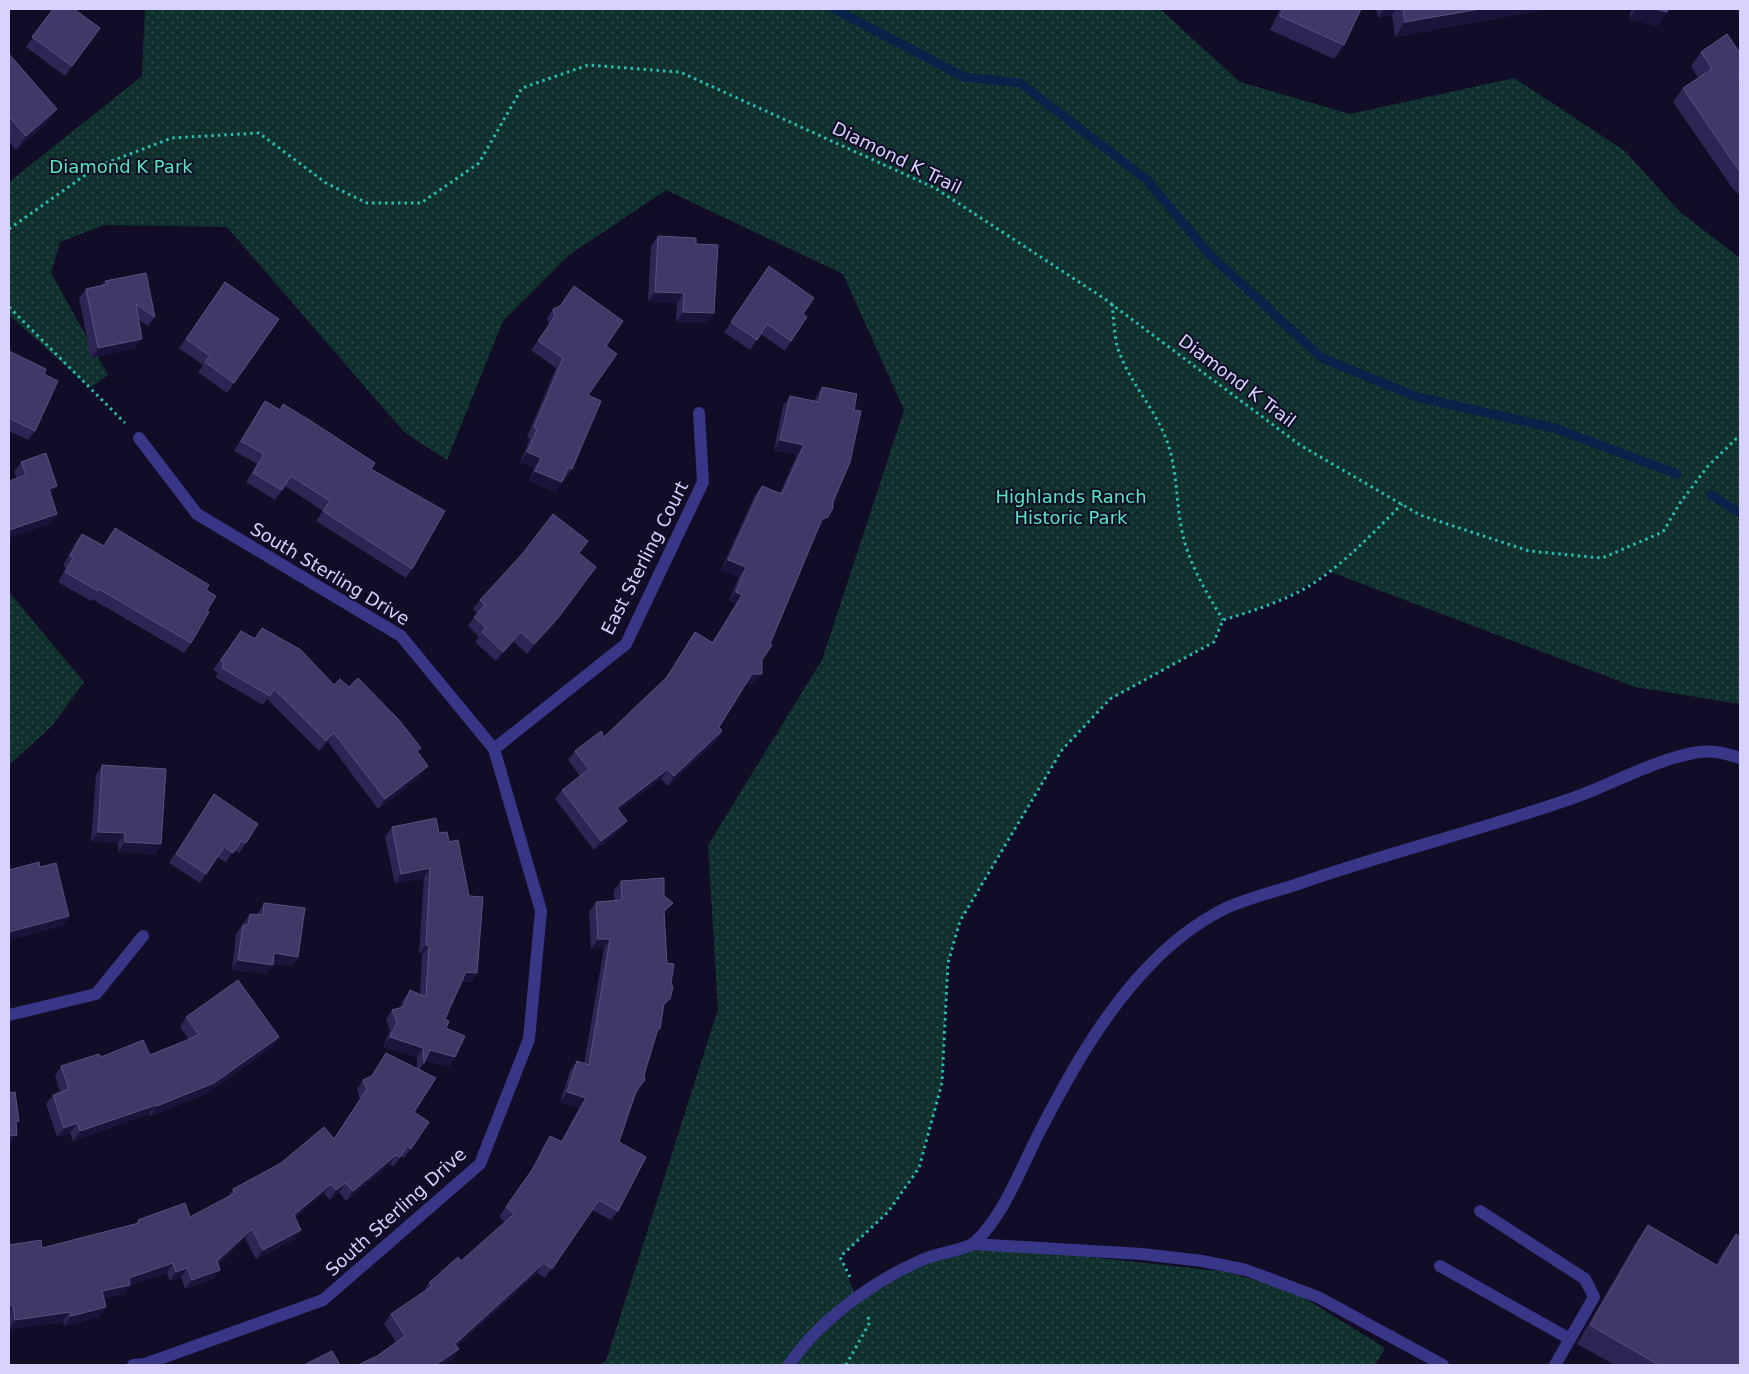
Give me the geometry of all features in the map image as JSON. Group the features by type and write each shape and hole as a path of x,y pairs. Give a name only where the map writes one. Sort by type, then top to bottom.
{"street":[{"name":"East Sterling Court","path":"494,749 626,644 703,482 699,413"},
{"name":"South Sterling Drive","path":"139,438 197,514 402,636 494,749 541,911 528,1039 480,1164 322,1300 141,1365"},
{"path":"973,1244 997,1214 1054,1104 1089,1045 1150,966 1181,936 1223,910 1358,863 1570,799 1669,760 1700,752 1722,752 1740,758"},
{"path":"9,1015 96,994 143,936"},
{"path":"1480,1211 1586,1279 1594,1297 1555,1365"},
{"path":"789,1365 814,1335 859,1296 903,1268 938,1253 973,1244 1142,1254 1202,1261 1246,1270 1318,1298 1443,1365"},
{"path":"1440,1266 1570,1339"}],"path":[{"name":"Diamond K Trail","path":"9,229 98,166 172,138 259,132 326,183 368,203 421,203 479,163 522,88 588,65 680,72 935,188 1112,304 1300,445 1420,515 1529,551 1602,558 1663,532 1680,503 1708,466 1736,439 1740,438"},
{"path":"1112,304 1118,349 1133,382 1156,416 1168,445 1177,482 1181,526 1195,574 1223,620"},
{"path":"9,307 139,438"},
{"path":"1223,620 1256,610 1306,588 1361,546 1402,504"},
{"path":"846,1365 870,1322 840,1257 888,1212 920,1168 942,1083 948,963 960,921 1062,750 1110,699 1214,642 1223,620"}],"green space":[{"path":"145,9 1160,9 1240,82 1350,114 1514,78 1625,151 1680,212 1740,258 1740,704 1635,687 1328,571 1316,580 1278,600 1223,620 1214,642 1110,699 1062,750 960,921 948,963 942,1083 919,1168 888,1212 840,1257 856,1297 903,1268 973,1244 1227,1272 1293,1291 1385,1348 1375,1365 599,1365 606,1361 718,1009 708,845 822,660 904,410 843,274 666,190 569,255 503,321 447,460 404,432 227,227 104,225 60,242 51,273 108,375 90,388 9,315 9,182 142,76"},
{"path":"9,592 84,682 52,726 9,765"}],"building":[{"path":"53,9 74,9 100,28 72,66 32,37"},
{"path":"1283,9 1361,9 1344,45 1280,16"},
{"path":"1403,9 1480,9 1405,22"},
{"path":"1656,9 1668,9 1667,12"},
{"path":"1727,34 1740,53 1740,77 1738,79 1740,82 1740,172 1683,88 1712,69 1701,52"},
{"path":"9,54 57,109 26,136 11,119 9,121"},
{"path":"658,236 696,238 696,244 718,245 714,313 683,312 684,293 655,292"},
{"path":"769,266 814,298 803,314 807,317 791,341 767,324 757,340 731,322"},
{"path":"146,273 155,317 136,304 142,339 98,348 86,289 108,284 105,281"},
{"path":"225,282 279,319 234,383 205,362 210,356 186,339"},
{"path":"574,286 623,321 606,346 617,354 588,395 601,401 572,469 568,467 562,482 535,471 541,458 527,452 537,430 534,427 563,358 538,341 555,316 553,309 560,306"},
{"path":"9,351 46,369 44,374 58,381 35,431 9,418"},
{"path":"822,387 857,394 854,410 861,411 850,462 833,502 833,508 828,517 822,519 770,644 772,645 762,660 762,674 752,674 719,727 722,731 674,776 668,769 617,808 627,821 601,841 562,790 589,769 575,751 601,731 604,737 667,677 695,632 713,643 742,595 736,592 746,567 728,560 762,486 782,494 804,445 780,440 790,396 819,402"},
{"path":"265,401 280,410 283,404 311,421 375,463 371,469 445,511 412,569 323,511 330,501 291,476 282,490 253,473 264,454 241,441"},
{"path":"46,453 57,486 49,489 57,514 9,530 9,481 26,475 21,462"},
{"path":"553,514 588,541 579,553 596,567 558,618 534,644 521,632 503,652 482,632 486,628 474,617 485,605 480,600 523,553"},
{"path":"115,528 209,585 206,590 216,596 191,643 99,589 98,591 65,572 73,558 70,556 82,534 104,546"},
{"path":"262,628 301,650 334,685 340,679 349,687 358,678 399,720 421,748 417,751 428,766 385,799 334,733 326,741 274,689 270,696 222,668 224,663 220,661 241,631 255,639"},
{"path":"102,765 166,769 161,844 125,842 125,833 98,832"},
{"path":"214,794 258,824 246,843 241,841 233,853 224,847 206,874 176,854"},
{"path":"436,818 439,833 447,832 449,842 458,840 469,896 483,897 477,973 466,972 445,1019 449,1021 446,1028 465,1036 455,1057 430,1050 424,1063 423,1048 390,1037 397,1022 392,1010 403,1007 410,990 426,997 429,946 426,945 430,868 401,874 392,827"},
{"path":"39,862 40,867 56,863 69,916 9,932 9,870"},
{"path":"664,878 664,896 673,903 664,911 667,963 674,964 671,983 673,987 670,999 664,1004 660,1029 658,1029 644,1075 645,1080 636,1091 619,1142 646,1157 618,1211 599,1200 552,1269 544,1263 455,1344 459,1349 435,1365 358,1365 377,1356 405,1336 391,1314 432,1286 429,1283 458,1257 461,1261 514,1214 506,1207 536,1164 550,1136 562,1142 586,1098 567,1092 577,1061 589,1065 610,939 598,939 596,902 622,900 621,881"},
{"path":"264,903 305,908 298,957 274,953 273,965 238,960 243,925 248,925 250,914 263,915"},
{"path":"238,980 279,1037 214,1083 157,1106 80,1131 77,1123 64,1128 53,1095 69,1089 61,1066 99,1054 101,1057 143,1040 150,1055 199,1035 186,1017"},
{"path":"386,1053 436,1078 414,1112 429,1122 411,1149 407,1146 400,1157 396,1155 353,1191 345,1183 336,1190 331,1184 294,1215 301,1230 263,1250 252,1229 217,1261 220,1270 192,1280 187,1268 176,1272 173,1263 129,1278 130,1285 102,1291 106,1307 71,1316 70,1312 15,1320 13,1305 9,1306 9,1245 41,1240 42,1248 139,1223 138,1220 185,1203 190,1217 235,1193 233,1189 281,1163 324,1127 334,1139 367,1089 363,1080 372,1076"},
{"path":"15,1092 19,1121 16,1122 17,1135 9,1136 9,1093"},
{"path":"1648,1225 1718,1266 1736,1234 1740,1237 1740,1365 1659,1365 1590,1325"},
{"path":"332,1351 340,1365 304,1365"}],"waterway":[{"path":"834,9 964,77 1020,83 1146,179 1209,254 1322,358 1417,397 1554,428 1677,474"},
{"path":"1711,495 1740,513"}],"park label":[{"name":"Diamond K Park","path":"121,167"},
{"name":"Highlands Ranch Historic Park","path":"1071,507"}]}
